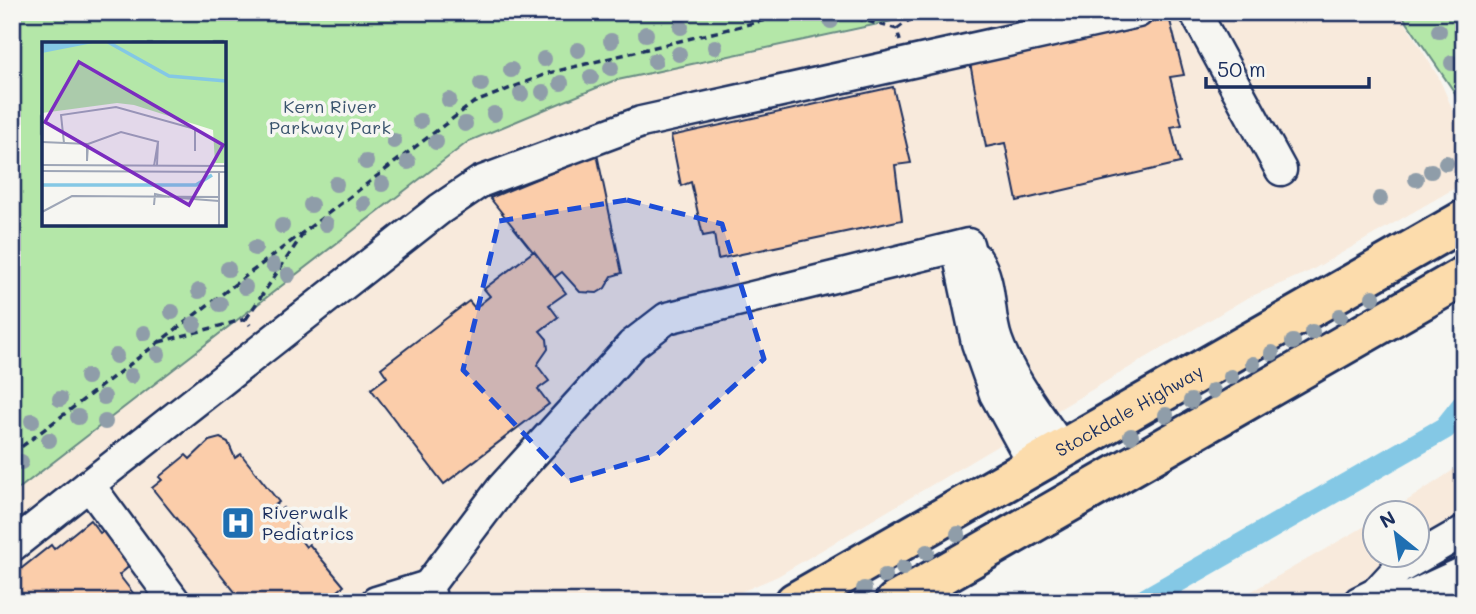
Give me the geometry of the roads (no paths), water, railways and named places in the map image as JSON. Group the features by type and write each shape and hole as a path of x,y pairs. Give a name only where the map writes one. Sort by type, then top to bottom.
{"main road":[{"name":"Stockdale Highway","path":"794,602 1464,220"},
{"path":"895,602 1464,276"}],"street":[{"path":"12,546 440,209 480,181 641,122 1138,12"},
{"path":"1195,12 1281,170"},
{"path":"376,602 430,594 502,488 632,345 667,318 968,244 972,259 976,258 985,271 997,341 1022,390 1048,457"},
{"path":"89,485 175,602"},
{"path":"1367,598 1398,569 1464,531"},
{"path":"1367,598 1399,601 1464,572"}],"waterway":[{"path":"1141,602 1445,428 1464,404"}],"place":[{"name":"Riverwalk Pediatrics","path":"238,523"}],"park label":[{"name":"Kern River Parkway Park","path":"330,117"}]}
